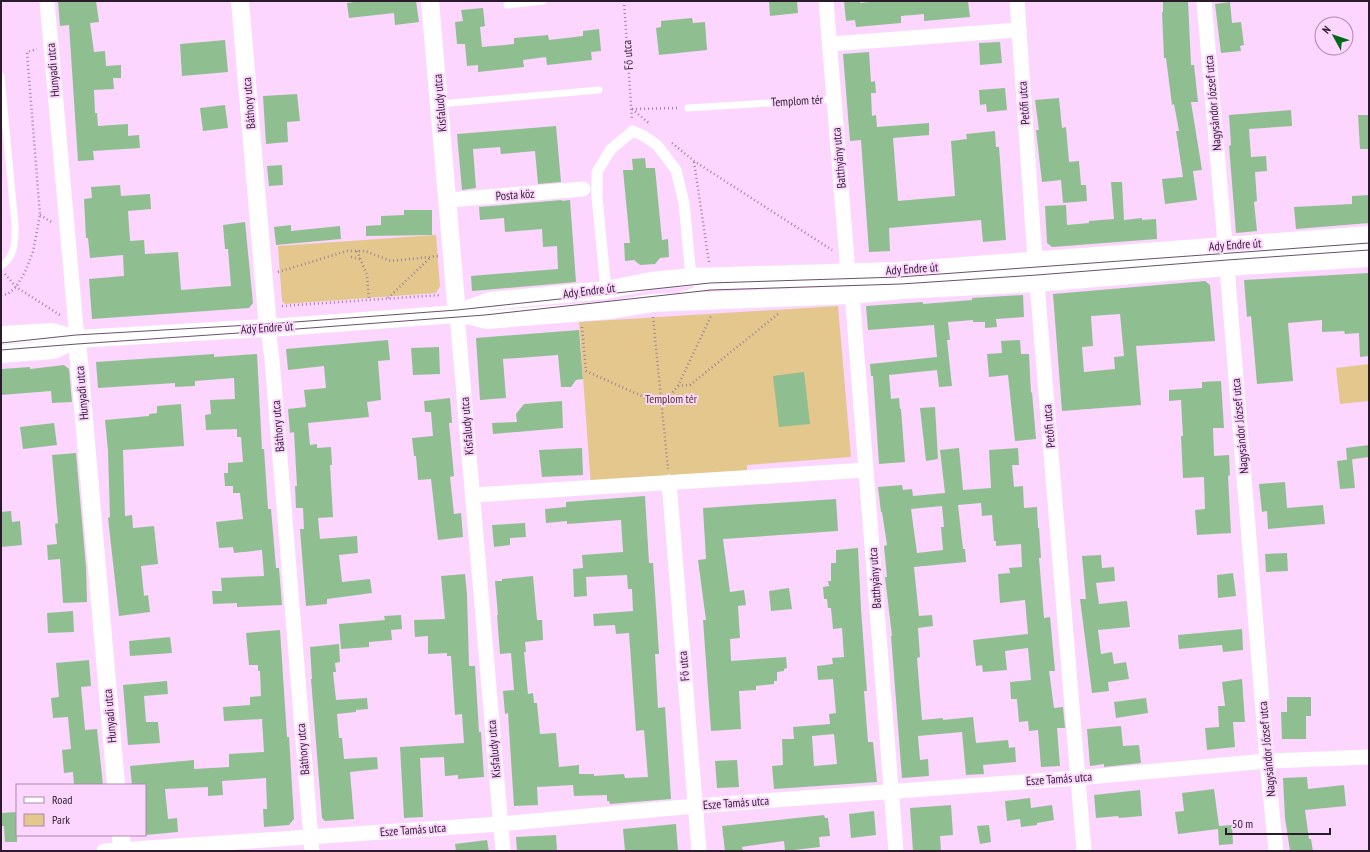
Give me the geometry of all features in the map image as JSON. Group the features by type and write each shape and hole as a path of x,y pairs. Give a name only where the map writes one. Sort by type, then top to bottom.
{"street":[{"name":"Hunyadi utca","path":"47,1 116,784"},
{"name":"Báthory utca","path":"240,1 268,328 272,359 311,844"},
{"name":"Kisfaludy utca","path":"430,1 503,851"},
{"name":"Batthyány utca","path":"826,1 848,271"},
{"name":"Petőfi utca","path":"1017,1 1036,272 1084,851"},
{"name":"Nagysándor József utca","path":"1204,1 1267,761 1276,851"},
{"path":"830,44 1019,30"},
{"path":"606,290 597,197 597,172 610,149 633,131 644,136 657,145 676,170 684,203 691,277"},
{"name":"Posta köz","path":"448,200 583,189"},
{"name":"Ady Endre út","path":"1,335 52,332 77,339 268,328 457,314 487,320 610,310 652,310 711,293 851,295 902,290 1036,272 1226,256 1369,235"},
{"name":"Ady Endre út","path":"1226,256 1369,258"},
{"name":"Ady Endre út","path":"457,314 490,301 606,290 651,281 691,277 848,271 1036,272"},
{"name":"Batthyány utca","path":"853,305 896,851"},
{"name":"Ady Endre út","path":"1,354 54,350 77,339"},
{"path":"473,494 866,470"},
{"name":"Fő utca","path":"669,482 699,851"},
{"name":"Esze Tamás utca","path":"104,851 122,845 311,844 500,824 695,806 1077,778 1267,761 1369,757"}],"lane":[{"path":"507,5 543,1"},
{"path":"1,76 15,225 15,244 11,256 6,263 1,266"},
{"path":"440,104 599,90"},
{"name":"Templom tér","path":"688,108 834,99"},
{"path":"1226,256 1369,247"},
{"path":"651,281 711,293 848,271 902,290"}],"path":[{"name":"Fő utca","path":"624,1 632,109 688,108"},
{"path":"1,295 8,294 16,288 25,272 33,252 40,215 27,52 41,47"},
{"path":"710,269 694,161 848,271"},
{"path":"264,276 347,251 365,251 391,261 452,254"},
{"path":"357,251 367,275 369,300"},
{"path":"388,298 431,256"},
{"path":"351,257 360,259"},
{"path":"1,270 16,288 60,315 62,323"},
{"path":"662,405 678,386 712,314 711,293"},
{"path":"278,308 280,306 456,294"},
{"path":"652,310 669,482"},
{"path":"678,386 690,385 778,314"},
{"path":"582,322 586,371 662,405"}],"green space":[{"path":"436,235 440,286 436,293 285,304 282,301 278,246"},
{"name":"Templom tér","path":"838,306 851,457 747,465 747,477 591,487 579,322"},
{"path":"1369,364 1369,401 1340,404 1336,368"}],"building":[{"path":"58,1 96,1 99,22 90,23 94,52 105,51 106,66 121,65 121,78 113,78 114,89 94,90 95,113 97,113 98,126 128,124 128,136 139,135 140,148 93,151 94,160 78,161 69,25 60,26"},
{"path":"360,1 416,1 419,22 395,25 394,13 349,18 347,3"},
{"path":"769,1 797,1 798,13 770,16"},
{"path":"844,1 860,1 860,3 880,1 968,1 970,17 924,21 924,14 901,16 901,23 856,27 855,20 846,21"},
{"path":"1163,1 1188,1 1191,65 1194,65 1198,102 1191,102 1202,170 1193,171 1197,200 1165,204 1162,179 1183,177 1176,131 1179,131 1174,104 1172,105 1166,58 1164,58"},
{"path":"1230,2 1232,23 1241,22 1244,45 1240,46 1241,51 1221,53 1215,4"},
{"path":"483,8 485,26 480,27 482,47 514,44 514,38 548,35 549,40 583,36 583,31 599,29 601,51 591,52 592,60 547,65 546,57 523,60 524,67 478,72 478,65 467,66 465,44 457,44 455,22 463,21 461,10"},
{"path":"692,18 693,23 705,22 707,50 659,55 656,28 661,27 661,21"},
{"path":"225,40 228,72 182,76 180,44"},
{"path":"1000,42 1002,63 980,65 979,43"},
{"path":"869,52 871,82 875,81 876,93 871,93 872,116 876,115 877,127 929,123 929,135 893,138 898,201 955,196 951,141 967,139 966,134 995,131 996,147 999,147 1006,240 983,242 981,220 889,228 890,251 869,252 861,140 850,141 843,54"},
{"path":"1005,88 1007,110 987,112 986,104 980,105 979,90"},
{"path":"297,94 300,121 287,122 288,142 266,144 263,96"},
{"path":"1059,98 1062,128 1066,127 1069,162 1079,161 1081,185 1086,185 1087,201 1063,203 1061,180 1042,182 1036,130 1039,130 1035,100"},
{"path":"225,105 228,128 203,131 200,108"},
{"path":"1291,110 1292,126 1249,129 1251,157 1266,156 1267,171 1255,172 1257,201 1254,202 1257,231 1236,233 1229,146 1231,145 1229,115"},
{"path":"1358,115 1369,115 1369,149 1360,149"},
{"path":"556,126 561,182 538,184 535,151 501,154 500,147 473,149 476,188 462,190 457,134"},
{"path":"645,158 646,168 655,168 662,240 668,239 669,257 660,258 655,264 640,265 634,260 625,261 624,243 630,243 623,170 633,170 632,159"},
{"path":"282,165 283,185 269,186 267,166"},
{"path":"1111,182 1122,182 1124,220 1142,218 1142,220 1156,219 1157,239 1052,247 1047,243 1045,206 1066,205 1067,225 1114,219"},
{"path":"120,185 121,196 150,194 151,209 128,211 130,241 144,240 145,254 178,252 181,290 231,286 228,249 225,249 223,225 245,222 253,303 249,308 92,319 89,279 124,276 123,255 90,258 88,238 86,238 84,199 92,198 91,187"},
{"path":"1369,195 1369,223 1296,229 1294,207 1352,204 1352,196"},
{"path":"570,200 576,282 472,291 471,276 558,269 557,246 543,247 542,229 505,232 504,218 480,220 479,207"},
{"path":"404,210 432,210 432,235 366,236 366,226 381,225 381,216 404,215"},
{"path":"291,225 291,231 340,226 341,239 276,245 274,227"},
{"path":"1369,273 1369,356 1360,357 1359,333 1345,334 1344,331 1322,332 1322,320 1288,323 1293,381 1257,384 1251,316 1247,317 1244,280"},
{"path":"1205,281 1210,285 1215,341 1136,346 1141,405 1062,411 1053,294","holes":["1120,314 1124,356 1114,357 1115,369 1084,372 1082,347 1093,346 1091,316"]},
{"path":"1023,295 1024,317 996,319 997,327 985,328 985,322 973,322 973,320 948,322 950,340 947,340 952,386 939,387 937,370 889,375 891,399 899,398 905,462 879,464 873,376 871,376 870,364 937,357 934,325 868,330 866,306 923,302 923,304 972,300 972,298"},
{"path":"579,330 583,379 576,380 571,387 561,387 558,355 503,359 506,398 480,400 476,338"},
{"path":"388,340 390,360 378,361 381,400 367,402 369,417 308,423 310,445 317,444 317,448 331,447 332,465 330,465 333,517 318,518 320,539 357,536 358,553 339,555 342,582 370,579 372,593 327,599 327,604 306,606 300,529 304,529 303,508 296,508 295,486 297,486 294,432 290,433 288,409 306,407 304,390 326,388 324,366 288,370 286,349"},
{"path":"1020,340 1021,354 1029,354 1031,393 1032,392 1036,439 1015,441 1008,375 989,377 987,354 1002,353 1001,341"},
{"path":"439,347 440,374 413,375 411,348"},
{"path":"214,354 214,357 257,354 262,449 264,449 268,509 271,509 276,568 279,568 282,605 237,607 237,603 213,604 212,591 222,591 221,578 264,576 262,550 234,553 233,547 219,548 216,522 243,519 240,493 233,493 233,486 225,486 224,473 228,473 228,463 243,462 241,437 237,437 237,429 206,430 205,415 211,414 210,400 235,399 234,378 195,381 195,386 175,387 175,383 98,388 96,362"},
{"path":"64,365 69,369 72,402 52,403 51,391 1,395 1,369 30,367 30,369"},
{"path":"804,372 810,424 779,427 773,376"},
{"path":"1221,381 1224,428 1213,428 1214,456 1229,455 1230,475 1228,476 1231,533 1197,535 1195,510 1205,509 1204,477 1183,478 1181,400 1169,401 1169,390 1202,388 1202,382"},
{"path":"450,398 452,423 449,423 454,476 450,477 454,514 461,513 463,537 438,540 431,479 418,480 416,456 414,456 412,438 433,436 431,412 425,412 424,401"},
{"path":"562,401 563,428 493,434 492,423 517,422 516,414 524,404"},
{"path":"181,404 184,446 123,450 125,516 132,515 133,528 154,526 158,564 141,566 144,596 148,595 150,612 119,616 108,518 110,517 108,451 105,420 149,416 149,414 157,413 157,406"},
{"path":"935,407 938,459 926,461 920,408"},
{"path":"54,423 57,445 23,449 20,427"},
{"path":"1369,445 1369,457 1347,460 1346,448"},
{"path":"582,448 583,475 542,477 539,450"},
{"path":"959,448 963,490 991,488 989,450 1018,448 1019,465 1012,465 1014,487 1023,486 1024,508 1037,507 1041,558 1039,558 1044,618 1050,617 1055,671 1049,671 1054,708 1063,707 1065,728 1057,728 1060,766 1041,767 1038,730 1029,731 1028,721 1019,722 1017,699 1011,699 1010,682 1031,680 1028,648 1005,651 1007,670 983,672 982,665 976,666 973,640 1028,634 1025,600 1000,603 998,574 1010,573 1009,568 1022,567 1021,544 996,546 996,541 994,541 992,515 982,516 981,503 958,505 966,562 914,567 919,616 932,615 933,626 918,628 920,657 917,658 922,720 943,718 943,720 973,717 976,743 1008,740 1009,748 1015,747 1016,762 983,765 984,774 966,775 962,732 918,736 920,760 928,759 929,776 902,778 892,636 885,577 887,577 884,546 887,545 878,487 902,485 903,490 912,489 913,496 945,493 940,450","holes":["942,506 944,527 941,527 943,550 917,553 911,509"]},
{"path":"76,453 86,567 87,602 63,603 60,559 48,560 47,545 57,544 55,524 58,523 52,455"},
{"path":"1352,459 1355,488 1340,489 1337,461"},
{"path":"1285,482 1287,508 1323,505 1325,524 1268,529 1267,511 1262,512 1259,484"},
{"path":"645,496 649,563 653,563 659,654 655,654 658,708 665,707 671,799 610,804 609,801 607,801 607,795 574,796 573,785 537,787 538,805 514,806 508,713 505,714 503,691 514,690 511,653 500,654 495,581 502,581 502,579 533,576 537,620 542,620 543,640 525,642 526,652 524,652 528,694 533,693 534,703 537,703 540,734 556,733 559,767 579,765 579,774 594,774 594,776 624,774 625,778 648,777 644,730 636,731 629,633 616,634 615,625 594,626 593,614 633,611 632,589 628,589 627,575 586,577 587,596 574,597 573,569 583,568 582,555 623,552 621,520 567,524 567,521 546,523 545,509 566,507 566,502"},
{"path":"836,499 838,531 723,539 730,592 744,590 746,605 738,606 740,638 730,639 731,661 786,657 787,668 784,669 784,671 777,672 777,681 774,681 774,684 756,686 756,690 739,691 741,729 711,731 703,620 706,620 698,560 706,559 703,508"},
{"path":"11,511 12,522 20,521 22,545 1,547 1,512"},
{"path":"525,523 526,537 510,538 510,545 494,547 492,525"},
{"path":"858,548 867,691 864,691 868,742 873,742 877,782 774,789 772,766 783,765 782,739 794,739 793,727 830,724 829,714 836,713 833,679 818,680 817,666 833,664 832,658 844,657 842,628 833,629 831,608 828,608 827,599 824,599 823,587 829,586 828,581 831,581 831,563 836,563 836,550","holes":["834,734 837,764 814,766 812,736"]},
{"path":"1287,553 1288,571 1266,572 1265,554"},
{"path":"1101,555 1102,568 1114,567 1115,581 1096,583 1099,604 1127,601 1130,627 1098,630 1101,654 1112,652 1114,664 1126,662 1129,679 1108,682 1109,691 1092,693 1080,599 1086,599 1082,556"},
{"path":"1233,573 1236,596 1218,598 1217,575"},
{"path":"465,574 469,666 475,666 479,732 481,732 484,777 458,779 458,775 445,776 444,757 420,758 423,817 404,818 400,747 464,743 462,714 455,715 451,656 447,656 447,653 428,654 428,636 415,637 414,620 445,619 441,576"},
{"path":"789,588 792,609 771,611 769,591"},
{"path":"73,611 74,632 48,633 47,613"},
{"path":"401,615 402,629 391,630 392,640 369,642 369,647 341,649 339,624 385,620 384,616"},
{"path":"1242,629 1243,650 1223,652 1222,645 1179,649 1178,635"},
{"path":"280,630 294,819 289,825 264,827 263,809 267,809 266,778 222,781 223,795 208,796 208,787 165,789 168,819 177,818 178,832 146,835 146,784 132,784 130,766 194,760 194,769 229,767 229,754 264,752 262,719 224,721 223,707 250,705 250,697 261,696 260,671 258,671 258,665 249,665 246,633"},
{"path":"170,637 172,653 130,656 129,641"},
{"path":"339,644 340,662 335,663 336,672 333,672 336,700 367,698 368,709 337,714 339,738 342,738 344,759 377,757 378,769 350,772 354,819 325,821 322,818 311,679 310,647"},
{"path":"89,660 91,686 81,687 85,730 97,729 103,784 74,784 73,772 64,773 62,750 71,749 68,717 53,718 51,698 59,697 56,663"},
{"path":"1242,679 1245,722 1233,722 1235,747 1207,750 1205,728 1219,727 1218,706 1225,706 1222,682"},
{"path":"167,681 168,694 144,696 146,722 158,722 160,743 128,745 123,685"},
{"path":"1287,697 1311,697 1311,716 1306,716 1306,739 1282,739 1281,712 1287,712"},
{"path":"1146,698 1148,713 1116,718 1114,702"},
{"path":"1121,726 1123,746 1139,745 1141,763 1104,767 1104,764 1090,766 1087,729"},
{"path":"737,760 739,787 717,788 715,761"},
{"path":"1307,777 1308,789 1344,785 1346,806 1305,810 1309,839 1311,839 1313,851 1290,851 1285,818 1283,778"},
{"path":"1214,789 1219,826 1232,825 1233,844 1219,845 1218,829 1178,834 1175,812 1184,811 1182,793"},
{"path":"1140,790 1142,816 1096,818 1094,795"},
{"path":"1030,798 1031,808 1052,805 1054,820 1037,823 1037,825 1021,827 1020,819 1007,821 1005,801"},
{"path":"951,805 953,835 940,836 941,851 913,851 910,808"},
{"path":"874,811 876,835 851,838 849,814"},
{"path":"16,812 17,842 5,842 4,826 1,826 1,813"},
{"path":"824,815 825,818 828,818 830,836 819,837 820,847 785,851 784,841 742,847 743,851 725,851 722,826"},
{"path":"676,824 678,851 625,851 623,829"},
{"path":"989,825 991,842 980,844 977,826"},
{"path":"556,835 557,851 517,851 516,837"},
{"path":"487,840 489,851 456,851 455,844"}],"tram line":[{"path":"1,343 76,335 268,324 457,310 710,283 899,277 1369,243"},
{"path":"1,350 485,315 711,290 901,284 1369,250"}]}
